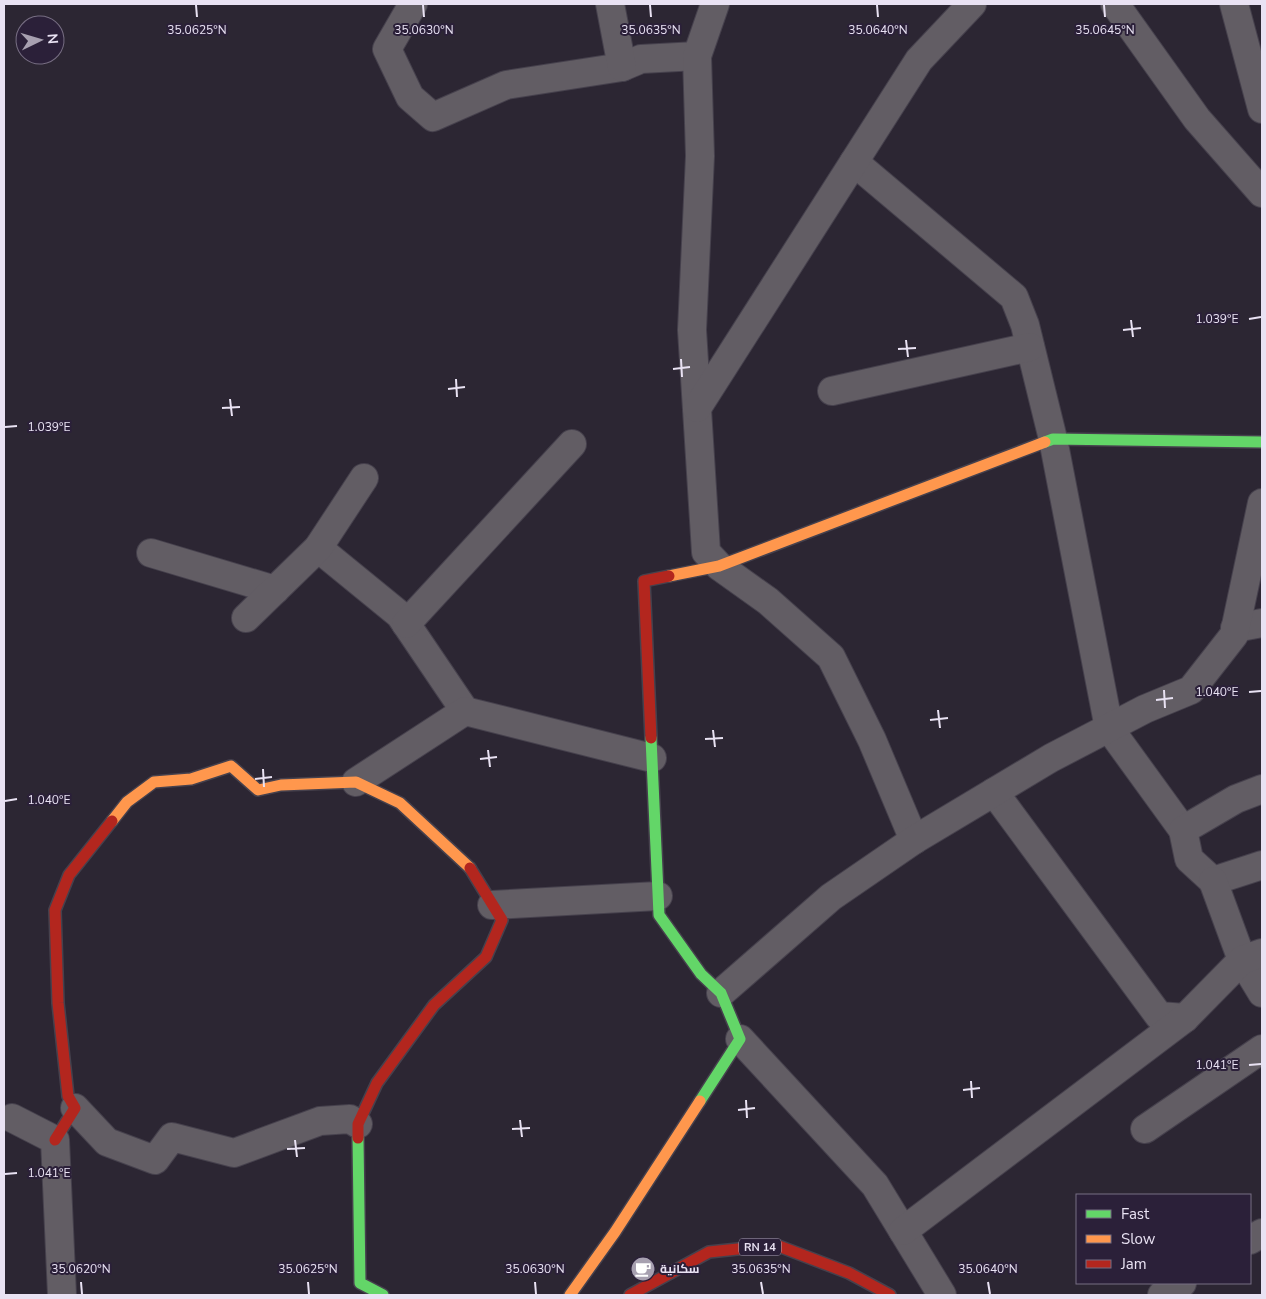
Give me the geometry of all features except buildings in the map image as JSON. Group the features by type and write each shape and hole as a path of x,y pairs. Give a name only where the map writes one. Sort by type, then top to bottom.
{"street":[{"path":"413,4 387,49 410,97 433,117 506,85 622,67 641,59 697,56"},
{"path":"610,4 622,67"},
{"path":"715,4 697,56 700,156 692,330 706,552 719,566 768,601 831,657 872,740 914,840"},
{"path":"697,408 919,60 972,4"},
{"path":"1115,4 1197,118 1262,193"},
{"path":"1234,4 1262,109"},
{"path":"1245,46 1262,83"},
{"path":"854,162 1014,296 1025,325 1053,439 1109,728 1183,830 1189,859 1213,882 1252,956 1262,993"},
{"path":"832,391 1030,347"},
{"path":"942,1295 875,1185 740,1039 721,993 701,974 659,915 644,581 719,566 1053,439 1262,442"},
{"path":"406,624 572,444"},
{"path":"246,618 318,548 364,478"},
{"path":"721,993 831,897 914,840 1051,758 1145,709 1191,690 1234,635 1262,503"},
{"path":"318,548 400,614 465,711 652,758"},
{"path":"151,553 275,590"},
{"path":"1235,628 1262,623"},
{"path":"356,782 465,711"},
{"path":"358,1124 350,1119 320,1121 234,1153 172,1137 155,1160 106,1142 75,1108 68,1096 58,1003 55,910 69,875 127,802 154,782 191,779 231,766 258,790 281,785 356,782 400,803 472,869 502,920 486,957 434,1004 377,1083 358,1124 360,1283 383,1295"},
{"path":"1183,830 1236,799 1262,789"},
{"path":"994,792 1159,1016 1185,1018"},
{"path":"1213,882 1262,865"},
{"path":"492,905 658,896"},
{"path":"903,1231 1185,1018 1252,956"},
{"path":"570,1295 615,1232 740,1039"},
{"path":"1145,1128 1262,1049"},
{"path":"62,1295 55,1140 75,1108"},
{"path":"12,1118 55,1140"},
{"path":"1251,1239 1262,1233"},
{"name":"RN 14","path":"630,1295 709,1252 776,1245 849,1273 890,1295"},
{"path":"1162,1295 1180,1284"}],"traffic: fast":[{"path":"1045,442 1053,439 1262,442"},
{"path":"651,738 659,915 701,974 721,993 740,1039 700,1101"},
{"path":"358,1138 360,1283 383,1295"}],"traffic: slow":[{"path":"669,576 719,566 1045,442"},
{"path":"112,821 127,802 154,782 191,779 231,766 258,790 281,785 356,782 400,803 470,868"},
{"path":"570,1295 615,1232 700,1101"}],"traffic: jam":[{"path":"651,738 644,581 669,576"},
{"path":"55,1140 75,1108 68,1096 58,1003 55,910 69,875 112,821"},
{"path":"358,1138 358,1124 377,1083 434,1005 486,957 502,920 470,868"},
{"path":"630,1295 709,1252 776,1245 849,1273 890,1295"}],"place":[{"name":"سكانية","path":"643,1269"}]}
